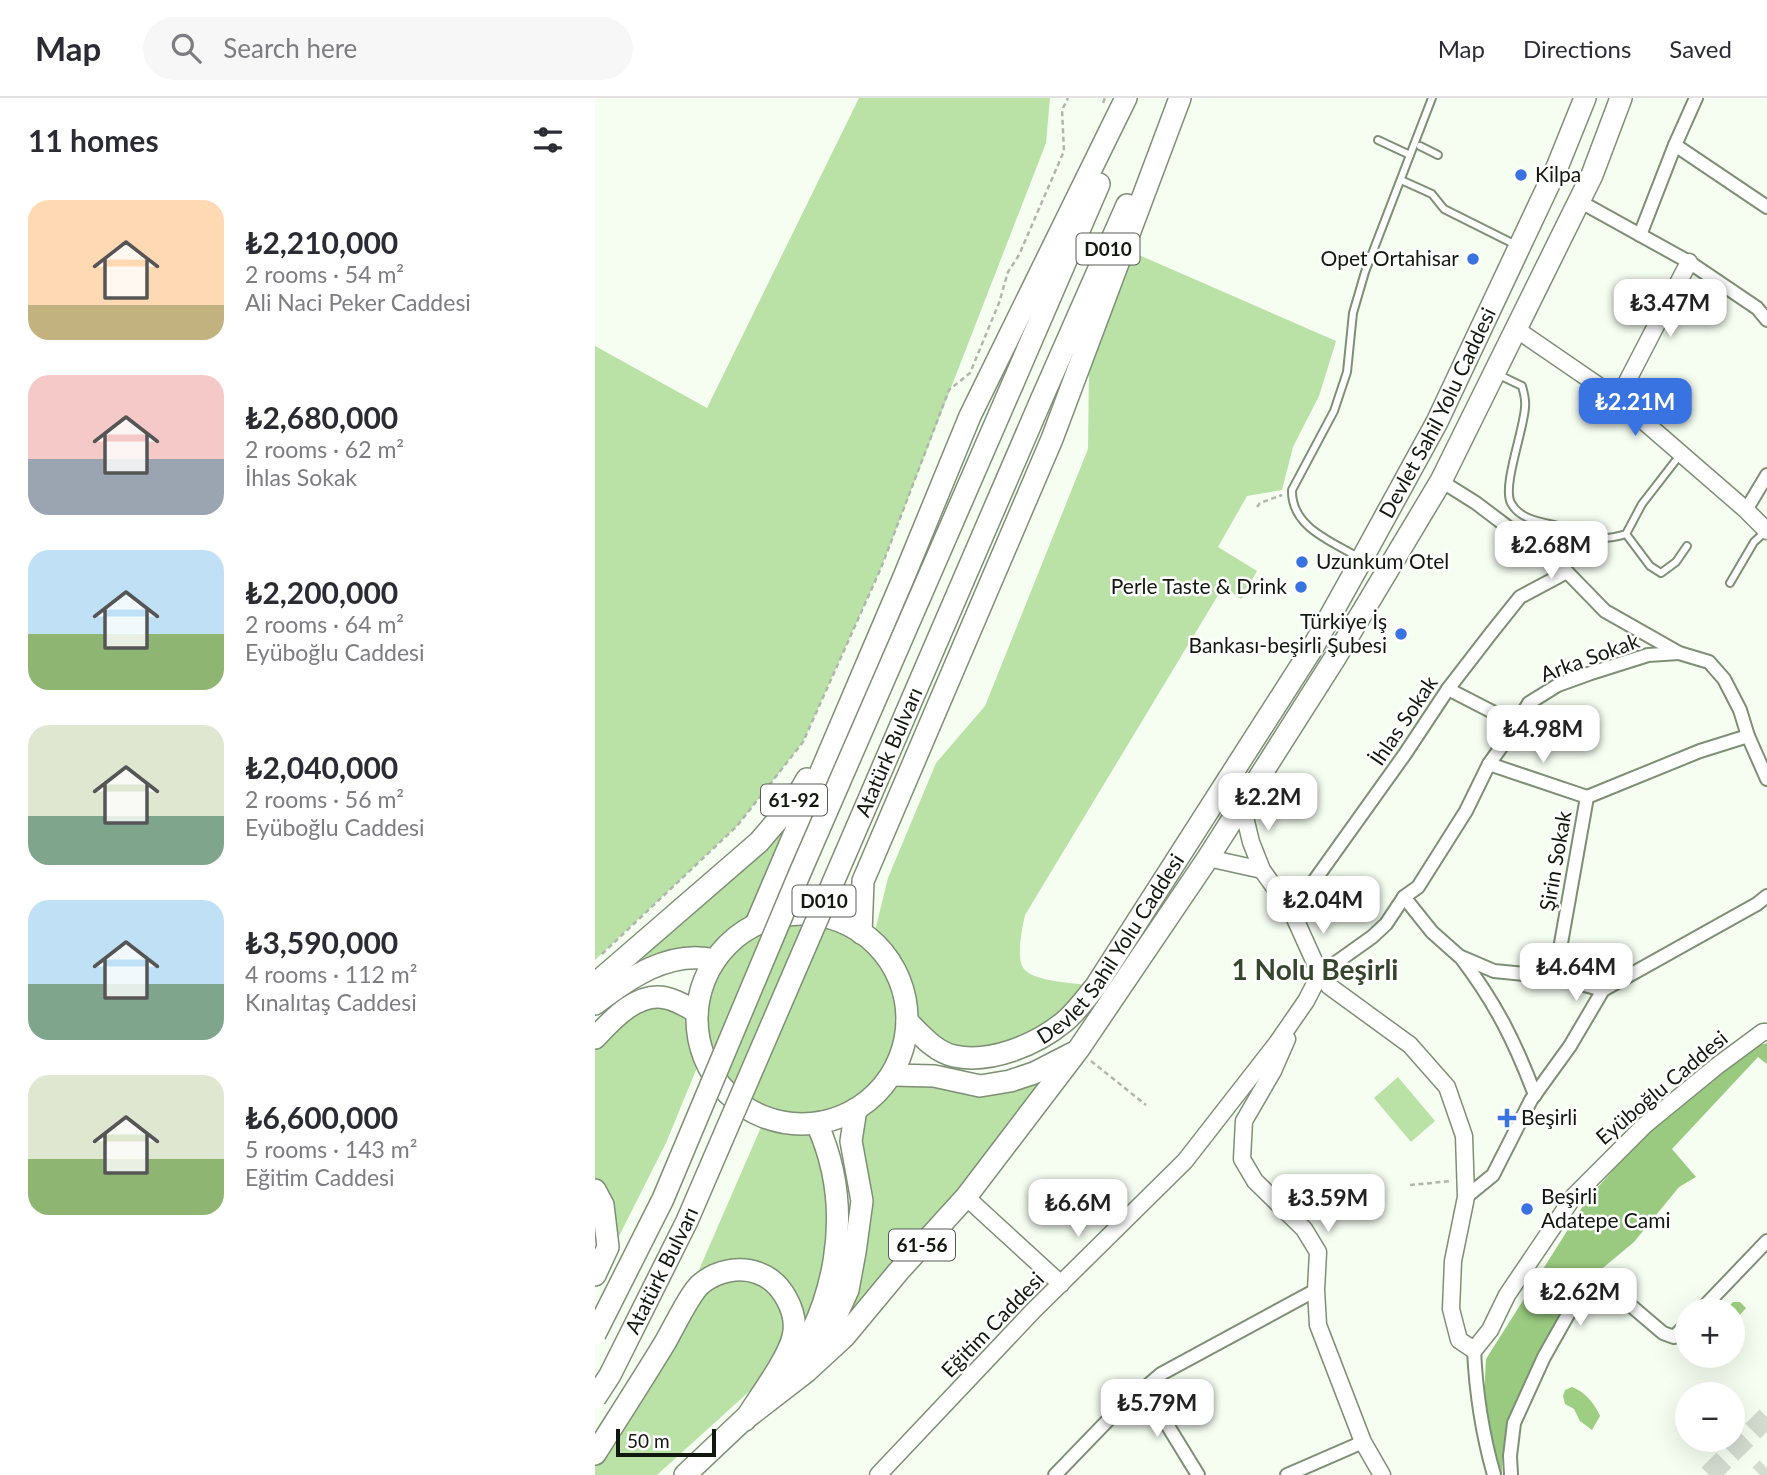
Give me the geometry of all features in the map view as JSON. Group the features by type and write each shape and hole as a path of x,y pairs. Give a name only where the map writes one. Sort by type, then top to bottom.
{"main road":[{"path":"757,924 970,416 1126,98"},
{"name":"Atatürk Bulvarı","path":"595,1334 663,1199 799,875 1136,98"},
{"name":"Atatürk Bulvarı","path":"595,1398 610,1375 687,1221 1172,98"},
{"path":"861,933 863,881 1052,439 1180,98"},
{"name":"Devlet Sahil Yolu Caddesi","path":"907,1021 929,1043 953,1056 981,1057 1007,1053 1038,1040 1065,1021 1096,986 1313,647 1362,559 1437,422 1558,165 1585,98"},
{"name":"Devlet Sahil Yolu Caddesi","path":"745,1420 844,1337 966,1196 1078,1050 1208,858 1335,658 1441,481 1593,175 1621,98"},
{"name":"61-92","path":"595,984 758,842 795,800 823,754 873,631 913,556"},
{"path":"807,913 843,921 861,933 873,940 895,968 907,1002 907,1038 894,1075 874,1097 856,1109 817,1124 786,1124 755,1114 726,1093 706,1063 697,1028 697,1012 700,993 715,960 740,934 772,918 807,913"},
{"path":"595,1004 625,981 664,963 682,958 701,957 715,960"},
{"path":"595,1038 614,1018 640,1000 665,997 697,1012"},
{"name":"Devlet Sahil Yolu Caddesi","path":"894,1075 934,1076 980,1086 1010,1081 1034,1073 1078,1050"},
{"name":"Devlet Sahil Yolu Caddesi","path":"786,1388 823,1347 848,1290 862,1201 851,1141 856,1109"},
{"name":"61-56","path":"685,1475 745,1420 781,1382 814,1328 829,1285 837,1250 838,1209 827,1146 817,1124"},
{"path":"595,1189 603,1205 608,1247 595,1275"},
{"name":"61-56","path":"595,1454 700,1284 720,1272 738,1270 758,1273 772,1282 787,1298 794,1315 793,1336 786,1357 745,1420"}],"street":[{"path":"1640,235 1696,98"},
{"path":"1675,145 1767,207"},
{"path":"1579,201 1689,262 1757,308 1767,320"},
{"path":"1618,399 1689,262"},
{"path":"1516,329 1618,399 1678,457 1746,510 1767,531"},
{"path":"1746,510 1767,475"},
{"path":"1441,481 1476,503 1567,572 1605,611 1679,653 1709,663 1724,679 1740,710 1767,779"},
{"name":"İhlas Sokak","path":"1292,912 1448,689 1520,597 1567,572"},
{"name":"Arka Sokak","path":"1319,974 1372,937 1386,924 1404,897 1418,887 1466,811 1489,764 1529,703 1558,685 1648,655 1679,653"},
{"path":"1448,689 1516,724"},
{"name":"Şirin Sokak","path":"1555,977 1587,797 1700,751 1748,736"},
{"path":"1489,764 1587,797"},
{"path":"1242,805 1251,842 1262,870 1292,912 1319,974 1329,986 1410,1045 1447,1087 1464,1136 1467,1197 1453,1261 1451,1309 1459,1340 1474,1350 1477,1399 1494,1475"},
{"path":"1208,858 1262,870"},
{"path":"1467,1197 1493,1175 1535,1095 1570,1046 1603,990 1767,896"},
{"path":"1404,897 1432,932 1459,956 1490,996 1517,1047 1535,1095"},
{"path":"1459,956 1494,971 1555,977 1603,990"},
{"name":"Eğitim Caddesi","path":"879,1475 1105,1237 1185,1161 1277,1043 1319,974"},
{"path":"1295,1017 1273,1071 1244,1121 1242,1159 1255,1181 1304,1229 1318,1252 1318,1325 1363,1442 1382,1475"},
{"name":"Eyüboğlu Caddesi","path":"1474,1350 1490,1331 1507,1295 1574,1196 1645,1125 1717,1066 1763,1032 1767,1032"},
{"path":"966,1196 1061,1284"},
{"path":"1712,1298 1767,1241"},
{"path":"1511,1475 1514,1423 1544,1357 1575,1302 1592,1286 1602,1281 1663,1333 1675,1336"},
{"path":"1055,1475 1112,1416 1161,1374 1316,1290"},
{"path":"1144,1387 1198,1475"},
{"path":"1287,1475 1363,1442"}],"lane":[{"path":"1362,559 1311,529 1301,520 1291,502 1292,493 1334,411 1347,372 1353,313 1364,272 1432,98"},
{"path":"1378,140 1410,155"},
{"path":"1420,146 1438,155"},
{"path":"1401,180 1432,194 1444,209 1519,247"},
{"path":"1494,373 1522,386 1526,405 1507,487 1511,503 1521,513 1536,521 1593,539 1608,539 1626,534 1642,504 1678,457"},
{"path":"1730,583 1753,542 1767,531"},
{"path":"1626,534 1650,566 1661,573 1676,562 1687,546"}],"path":[{"path":"595,960 737,826 803,742 881,568 949,390 970,373 999,303 1008,272 1019,256 1064,151 1062,110 1068,98"},
{"path":"1257,507 1276,496 1292,493"},
{"path":"1078,1050 1146,1105"},
{"path":"1410,1185 1466,1180"}],"shaded area":[{"path":"859,98 1050,98 1046,143 881,568 803,742 737,826 595,960 595,346 707,408"},
{"path":"1132,252 1336,341 1319,396 1293,447 1282,490 1247,496 1218,547 1257,571 1241,599 1223,587 1025,915 1020,955 1022,966 1027,972 1044,979 1096,986 1038,1040 953,1056 913,1028 905,1041 894,1074 1059,1081 840,1336 848,1290 855,1109 818,1124 838,1209 814,1328 791,1336 753,1388 657,1475 595,1475 595,1454 682,1309 765,1118 744,1107 727,1092 703,1053 666,1143 614,1246 595,1190 595,1038 640,1000 698,1015 700,993 711,969 682,958 625,981 694,897 795,800 772,918 808,913 843,921 873,939 888,878 936,763 985,706 1088,449 1089,366"},
{"path":"1767,1043 1767,1064 1758,1057 1672,1149 1696,1177 1679,1187 1634,1242 1567,1298 1511,1416 1502,1458 1502,1475 1493,1453 1484,1396 1486,1359 1588,1198 1653,1126 1757,1046"},
{"path":"1398,1077 1435,1121 1411,1142 1374,1098"},
{"path":"1572,1387 1589,1398 1600,1416 1592,1430 1580,1421 1574,1409 1565,1404 1565,1390"}],"tunnel":[{"path":"1709,1475 1767,1417"},
{"path":"1760,1475 1767,1468"}],"place":[{"name":"Kilpa","path":"1521,175"},
{"name":"Opet Ortahisar","path":"1473,259"},
{"name":"Uzunkum Otel","path":"1302,562"},
{"name":"Perle Taste & Drink","path":"1301,587"},
{"name":"Türkiye İş Bankası-beşirli Şubesi","path":"1401,634"},
{"name":"Beşirli","path":"1507,1118"},
{"name":"Beşirli Adatepe Cami","path":"1527,1209"}],"district":[{"name":"1 Nolu Beşirli","path":"1315,970"}]}
